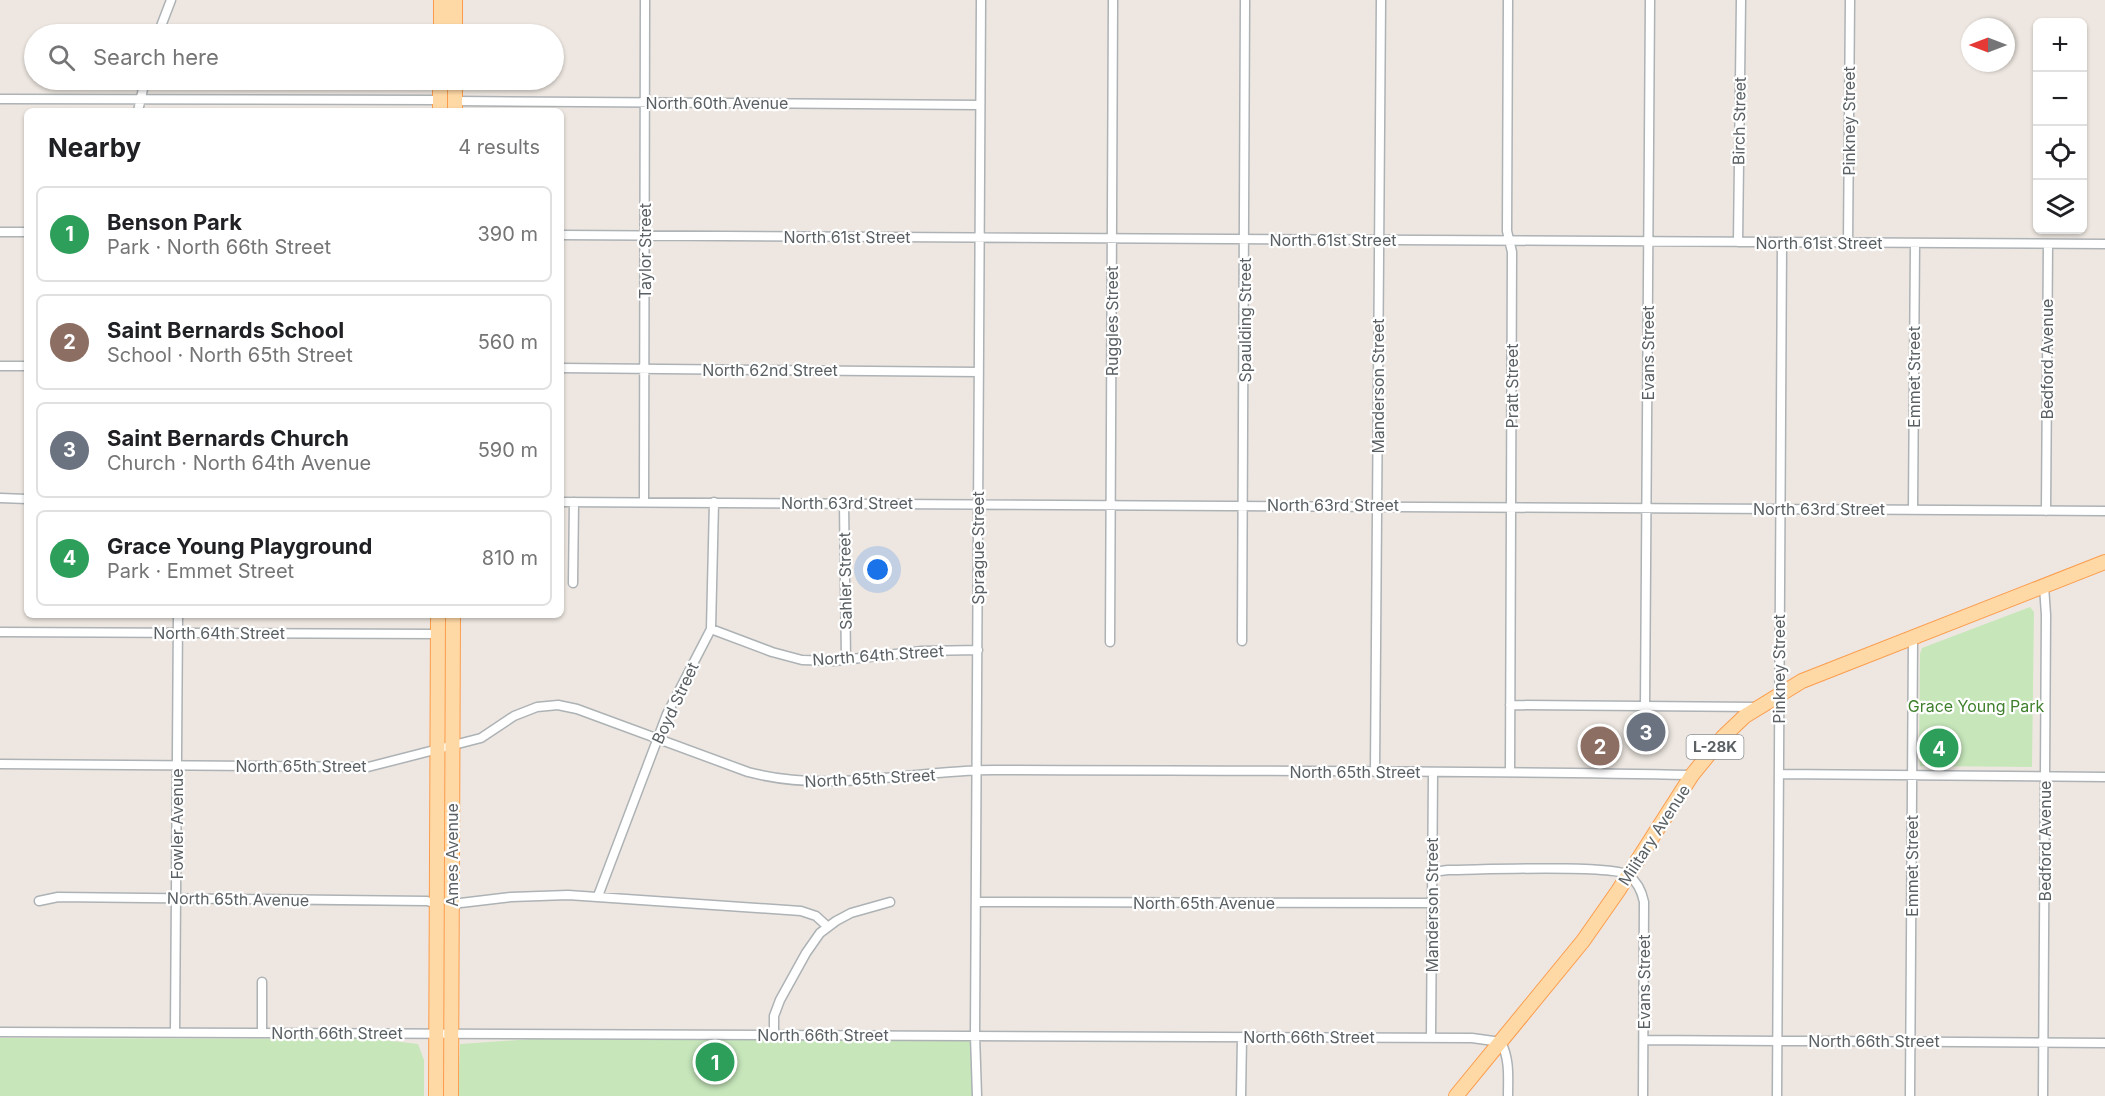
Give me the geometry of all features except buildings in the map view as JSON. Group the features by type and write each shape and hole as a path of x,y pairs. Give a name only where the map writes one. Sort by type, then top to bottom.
{"main road":[{"path":"441,0 441,24"},
{"path":"454,0 455,24"},
{"path":"440,90 440,106"},
{"path":"455,90 455,106"},
{"name":"Military Avenue","path":"1456,1096 1583,941 1692,775 1734,725 1779,693 1812,676 2105,562"},
{"name":"Ames Avenue","path":"436,1096 438,618"},
{"name":"Ames Avenue","path":"451,1096 453,618"}],"street":[{"path":"162,24 171,0"},
{"name":"Taylor Street","path":"644,502 645,0"},
{"name":"Sprague Street","path":"977,1096 975,1035 981,0"},
{"name":"Ruggles Street","path":"1110,642 1113,0"},
{"name":"Spaulding Street","path":"1242,641 1245,0"},
{"name":"Manderson Street","path":"1375,772 1381,0"},
{"name":"Pratt Street","path":"1508,0 1507,231 1512,252 1510,772"},
{"name":"Evans Street","path":"1645,706 1650,0"},
{"name":"Birch Street","path":"1738,242 1741,0"},
{"name":"Pinkney Street","path":"1848,243 1850,0"},
{"path":"138,108 142,90"},
{"path":"0,99 140,99 440,106"},
{"name":"North 60th Avenue","path":"455,106 645,102 980,105"},
{"path":"0,232 24,232"},
{"name":"North 61st Street","path":"564,235 2105,244"},
{"name":"Pinkney Street","path":"1777,1096 1782,243"},
{"name":"Emmet Street","path":"1913,510 1915,243"},
{"name":"Bedford Avenue","path":"2046,511 2048,244"},
{"path":"0,366 24,366"},
{"name":"North 62nd Street","path":"564,368 979,372"},
{"path":"0,498 24,499"},
{"name":"North 63rd Street","path":"564,502 2105,511"},
{"path":"573,583 574,502"},
{"name":"Boyd Street","path":"598,897 667,714 711,629 714,502"},
{"name":"Sahler Street","path":"843,503 846,660"},
{"name":"Bedford Avenue","path":"2043,1096 2046,615 2044,586"},
{"name":"Fowler Avenue","path":"175,1032 178,618"},
{"name":"North 64th Street","path":"711,629 790,658 819,661 922,651 978,650"},
{"name":"North 64th Street","path":"0,632 438,634"},
{"name":"Emmet Street","path":"1910,1096 1913,637"},
{"name":"North 65th Street","path":"0,764 368,767 482,738 528,710 558,705 577,709 748,772 791,781 836,782 978,771 1510,772 1692,775"},
{"path":"1510,705 1757,707"},
{"name":"Manderson Street","path":"1431,1037 1433,772"},
{"path":"1779,774 2105,777"},
{"path":"1432,872 1599,869 1628,874"},
{"name":"Evans Street","path":"1628,874 1642,891 1644,902 1643,1096"},
{"path":"452,904 549,894 801,911 816,916 828,927"},
{"name":"North 65th Avenue","path":"39,901 58,897 427,901 437,904"},
{"path":"774,1035 774,1016 780,1000 813,942 828,927 851,913 890,902"},
{"name":"North 65th Avenue","path":"977,902 1432,903"},
{"path":"262,982 262,1033"},
{"name":"North 66th Street","path":"0,1032 1431,1037 1472,1038 1501,1042"},
{"path":"1241,1096 1242,1037"},
{"name":"North 66th Street","path":"1644,1040 2105,1043"},
{"path":"1501,1042 1506,1052 1508,1065 1508,1096"}],"green space":[{"name":"Grace Young Park","path":"2030,607 2034,612 2032,767 1920,766 1920,654 1922,648"},
{"path":"0,1038 376,1039 418,1044 424,1060 424,1096 0,1096"},
{"path":"532,1039 972,1040 972,1096 458,1096 460,1044"}],"place":[{"name":"Saint Bernards Church","path":"1646,732"},
{"name":"Saint Bernards School","path":"1600,746"},
{"name":"Grace Young Playground","path":"1939,748"},
{"name":"Benson Park","path":"715,1062"}]}
